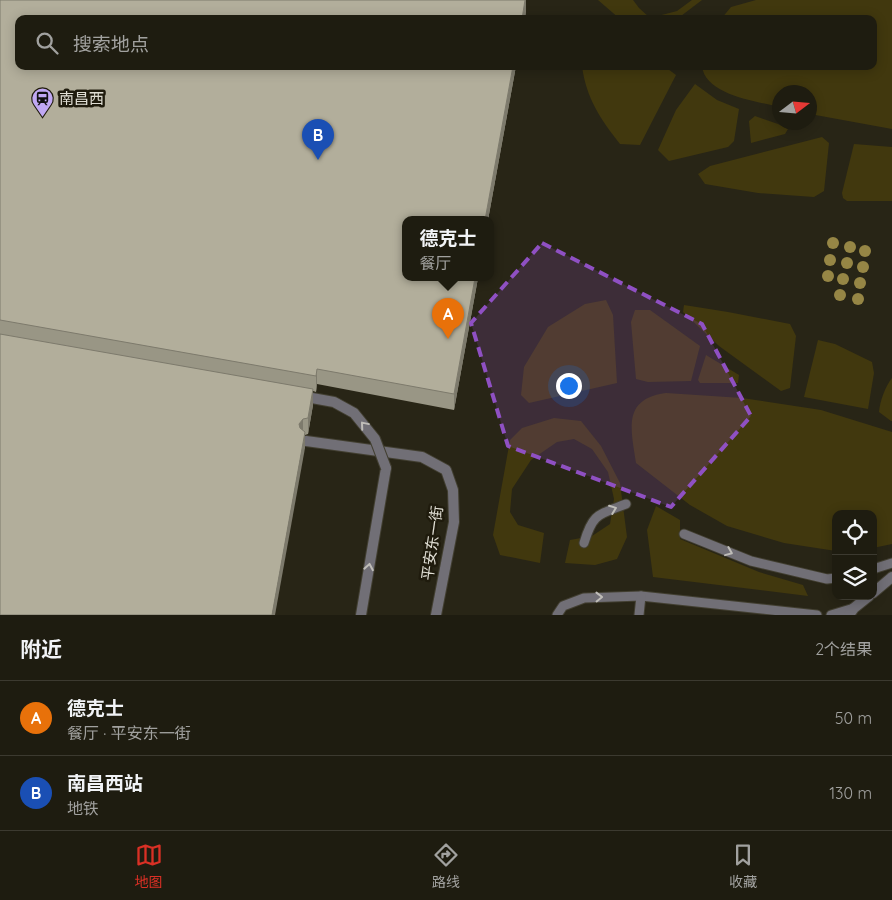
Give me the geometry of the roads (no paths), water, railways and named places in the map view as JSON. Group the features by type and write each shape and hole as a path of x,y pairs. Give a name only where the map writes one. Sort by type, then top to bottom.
{"street":[{"path":"294,395 334,402 354,413 375,439 386,468 361,615"},
{"name":"平安东一街","path":"306,441 422,457 446,470 454,490 454,522 436,615"},
{"path":"877,590 892,577"},
{"path":"852,612 865,600"}],"lane":[{"path":"584,543 589,527 598,515 626,504"},
{"path":"684,534 751,561 827,579 832,578"},
{"path":"877,568 892,563"},
{"path":"557,615 563,606 584,598 641,596 817,615"},
{"path":"639,615 641,596"},
{"path":"831,615 852,612"}],"place":[{"name":"南昌西","path":"43,117"},
{"name":"南昌西站","path":"318,160"},
{"name":"德克士","path":"448,339"}]}
